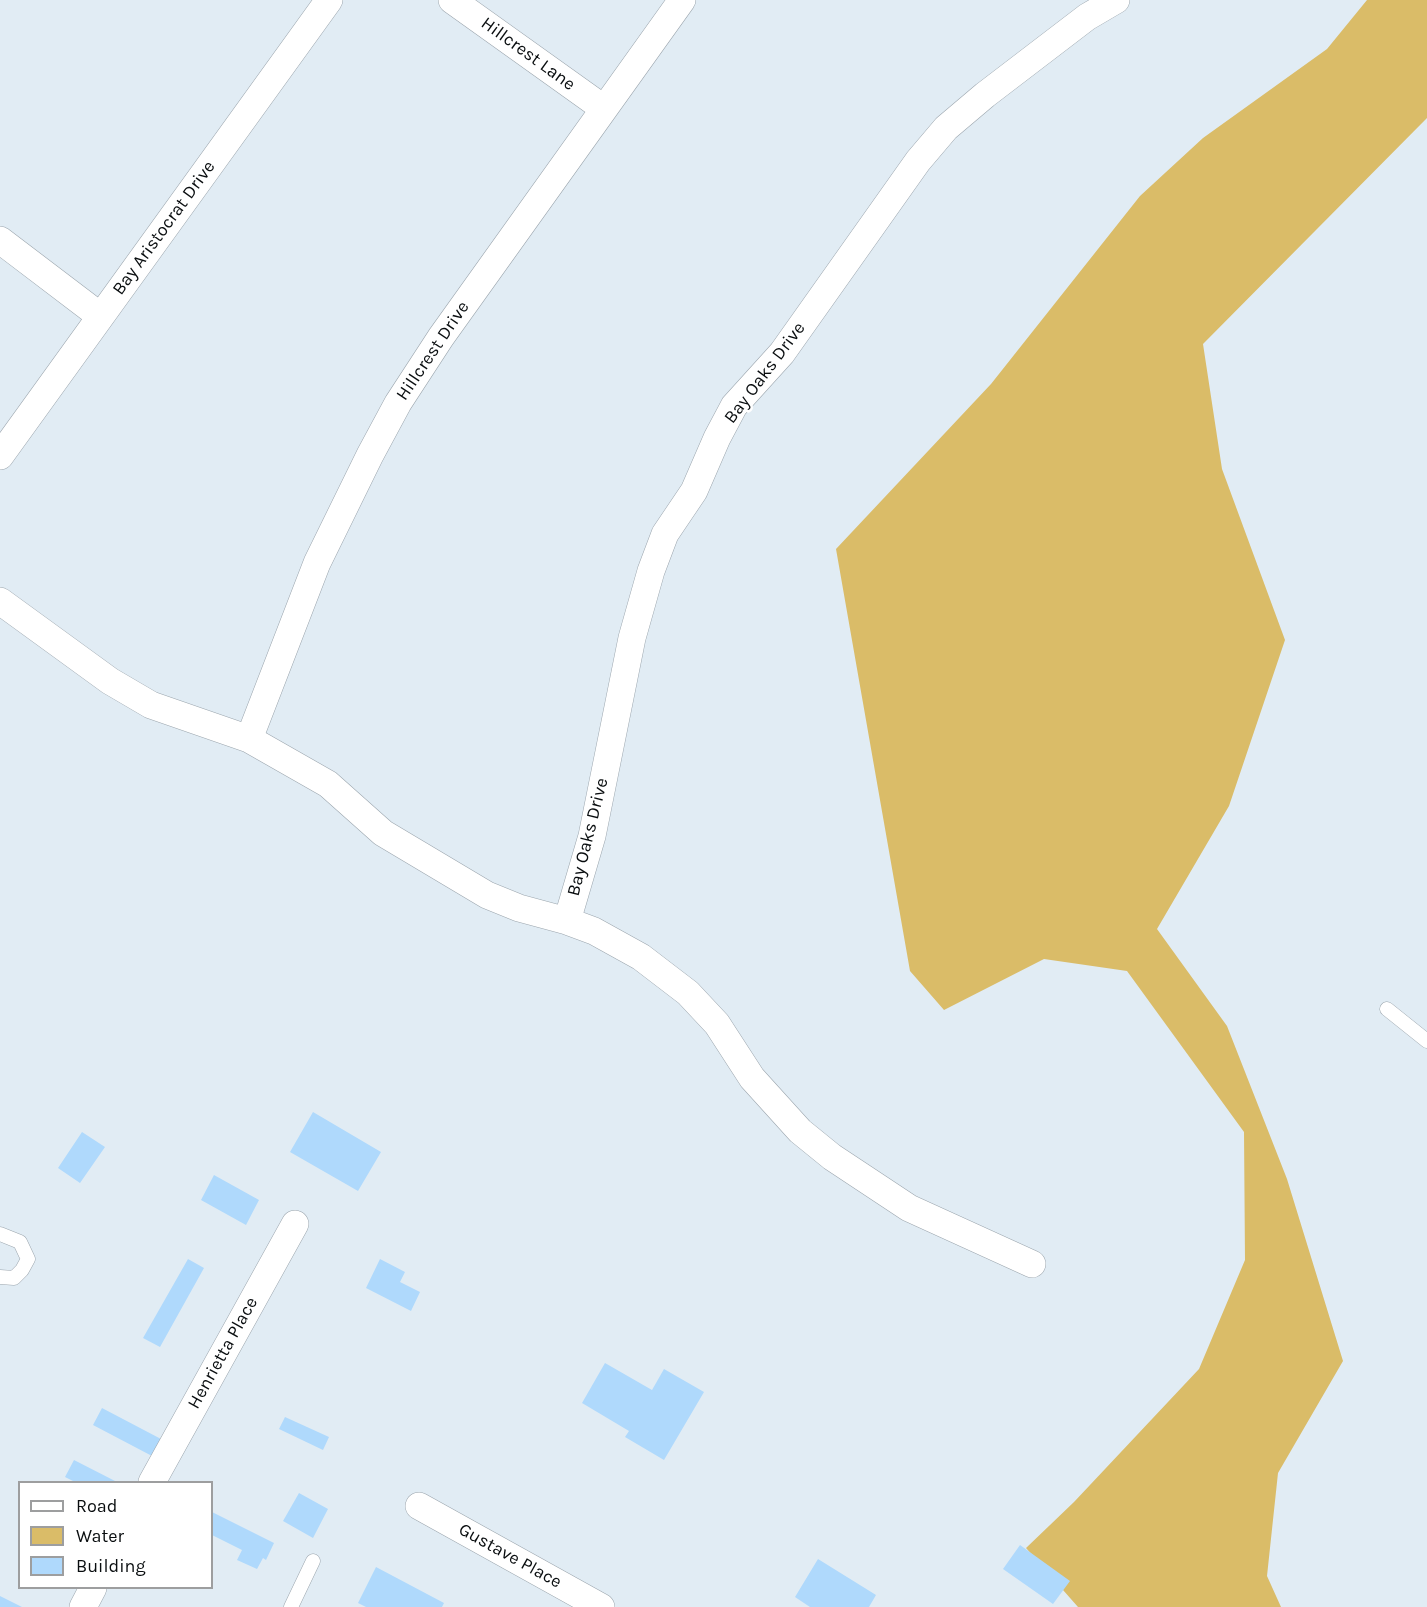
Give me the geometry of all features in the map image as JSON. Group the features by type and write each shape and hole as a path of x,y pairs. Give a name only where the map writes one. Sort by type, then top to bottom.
{"street":[{"name":"Bay Aristocrat Drive","path":"0,456 328,0"},
{"name":"Hillcrest Lane","path":"452,0 603,108"},
{"name":"Hillcrest Drive","path":"249,739 317,563 398,403 441,337 682,0"},
{"name":"Bay Oaks Drive","path":"567,921 592,836 632,638 651,571 665,534 694,491 734,406 782,353 918,161 946,128 1078,24 1116,0"},
{"path":"0,240 100,316"},
{"path":"0,601 110,681 151,705 249,739 328,784 383,833 487,895 519,908 594,931 640,957 688,993 717,1024 752,1078 800,1131 832,1156 909,1208 1032,1264"},
{"name":"Henrietta Place","path":"153,1481 295,1224"},
{"name":"Gustave Place","path":"418,1506 600,1607"},
{"path":"82,1607 92,1589"}],"lane":[{"path":"1387,1009 1427,1041"},
{"path":"0,1234 20,1242 28,1259 14,1278 0,1277"},
{"path":"291,1607 313,1561"}],"water":[{"path":"1367,0 1427,0 1427,118 1203,344 1222,469 1285,640 1229,806 1157,929 1227,1026 1287,1179 1343,1361 1278,1473 1267,1576 1281,1607 1078,1607 1026,1548 1074,1502 1199,1369 1245,1260 1244,1132 1127,971 1044,959 944,1010 910,971 836,549 991,384 1140,196 1203,138 1327,49"}],"building":[{"path":"313,1112 381,1152 358,1191 290,1152"},
{"path":"82,1132 105,1147 80,1183 58,1168"},
{"path":"214,1175 259,1200 246,1225 201,1200"},
{"path":"188,1259 204,1268 160,1347 143,1338"},
{"path":"380,1259 405,1272 400,1282 420,1292 411,1311 366,1288"},
{"path":"605,1363 652,1390 664,1369 704,1392 664,1460 625,1437 629,1431 582,1403"},
{"path":"102,1408 161,1439 152,1456 93,1425"},
{"path":"285,1417 329,1437 323,1450 279,1429"},
{"path":"74,1460 115,1481 73,1481 65,1477"},
{"path":"299,1493 328,1509 313,1538 283,1521"},
{"path":"213,1512 274,1543 266,1560 263,1558 257,1569 237,1560 242,1550 213,1536"},
{"path":"1020,1545 1070,1581 1053,1604 1003,1569"},
{"path":"818,1559 876,1595 869,1607 810,1607 795,1597"},
{"path":"376,1567 444,1603 442,1607 366,1607 358,1603"},
{"path":"0,1596 22,1607 0,1607"}]}
